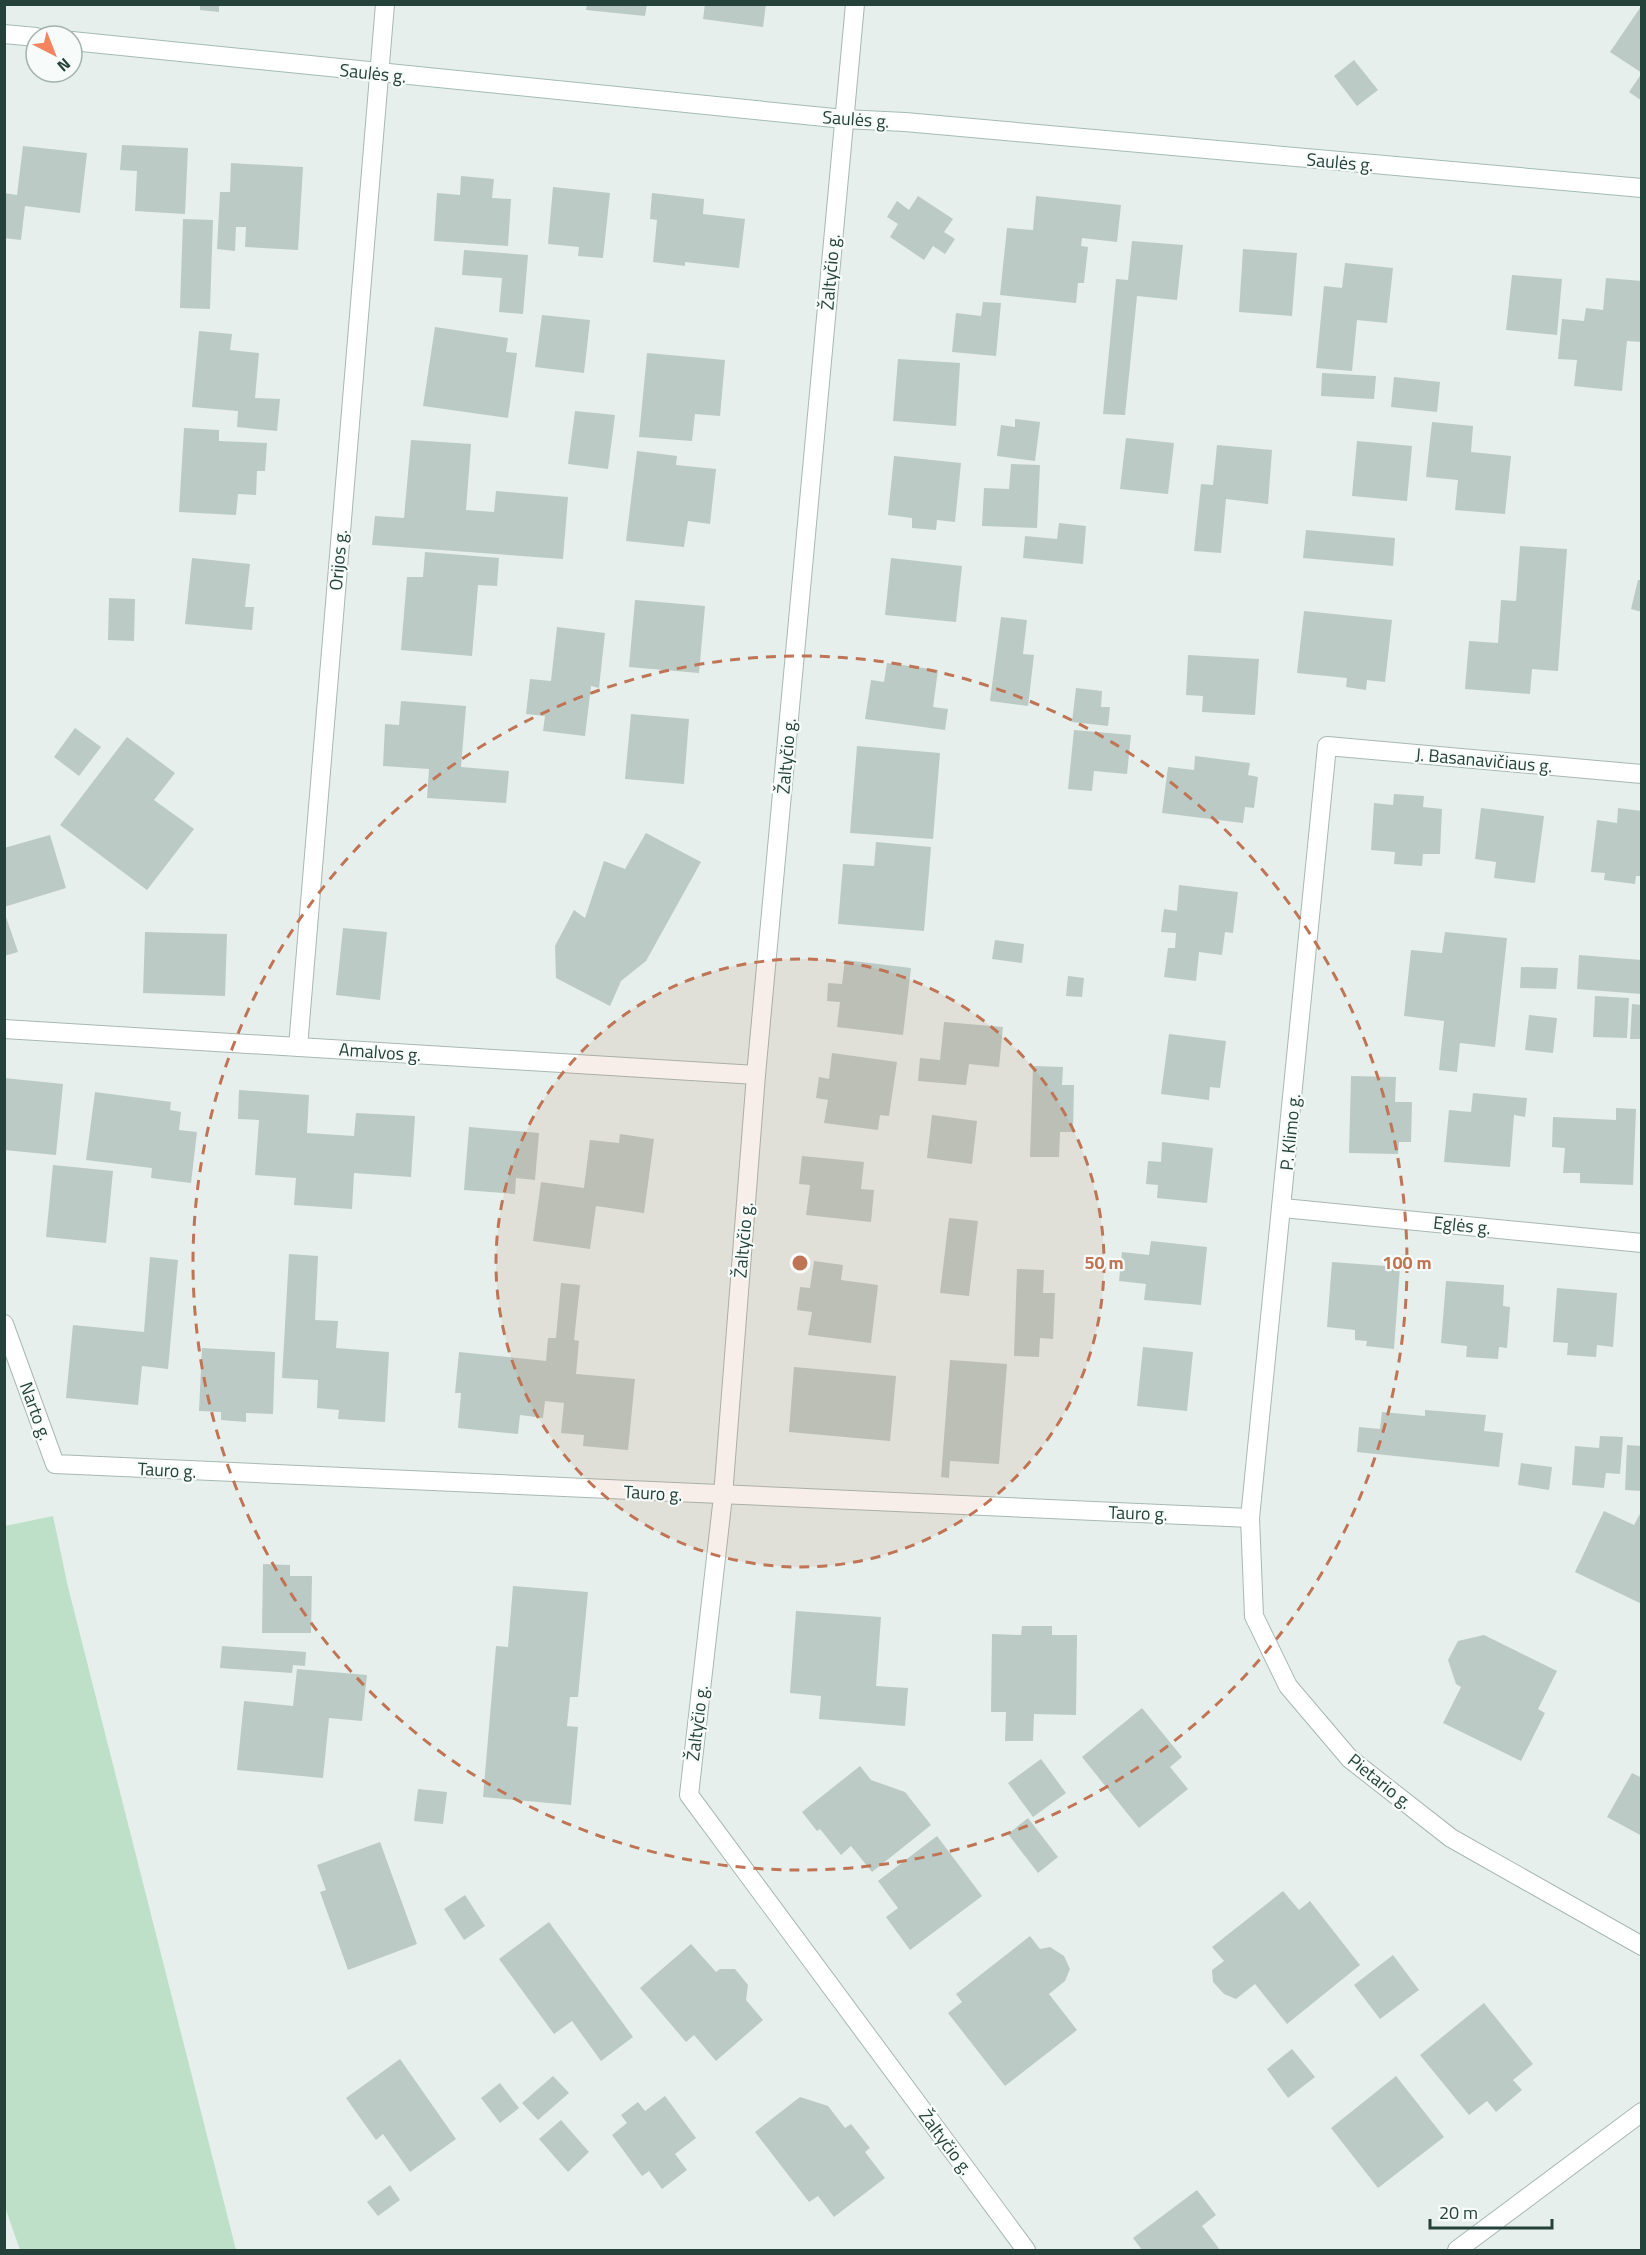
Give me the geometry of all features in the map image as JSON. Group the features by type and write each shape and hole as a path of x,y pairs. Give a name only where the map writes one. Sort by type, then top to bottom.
{"street":[{"name":"Orijos g.","path":"298,1047 385,4"},
{"name":"Žaltyčio g.","path":"855,4 756,1075 723,1496 688,1796 1026,2250"},
{"path":"4,34 24,36"},
{"name":"Saulės g.","path":"84,42 844,119 916,123 1641,188"},
{"name":"J. Basanavičiaus g.","path":"1327,746 1641,774"},
{"name":"P. Klimo g.","path":"1250,1518 1283,1208 1327,746"},
{"name":"Amalvos g.","path":"4,1029 756,1075"},
{"name":"Eglės g.","path":"1283,1208 1641,1243"},
{"name":"Narto g.","path":"4,1324 55,1464"},
{"name":"Tauro g.","path":"55,1464 723,1496 1250,1518"},
{"name":"Pietario g.","path":"1250,1518 1254,1616 1288,1686 1350,1759 1451,1838 1641,1946"},
{"path":"1457,2250 1641,2112"}],"green space":[{"path":"53,1516 68,1587 236,2250 20,2250 5,2207 5,1526"}],"building":[{"path":"200,4 219,4 219,12 200,10"},
{"path":"587,4 647,4 645,16 586,10"},
{"path":"705,4 766,4 763,27 703,19"},
{"path":"1642,5 1642,73 1610,52"},
{"path":"1354,60 1378,90 1357,106 1334,76"},
{"path":"1642,73 1642,101 1629,92"},
{"path":"122,145 188,148 185,214 135,211 137,171 120,170"},
{"path":"23,146 87,153 80,213 25,206 21,240 4,238 4,193 17,195"},
{"path":"231,163 303,167 298,250 245,247 246,227 236,227 235,251 217,249 220,192 230,192"},
{"path":"461,176 494,179 492,198 511,199 508,246 434,241 437,193 460,195"},
{"path":"553,187 610,193 603,258 578,256 579,247 548,244"},
{"path":"652,193 704,199 703,214 745,219 739,268 685,262 685,266 653,262 657,220 650,219"},
{"path":"918,196 953,219 944,232 955,239 945,254 933,246 924,260 890,237 898,224 887,217 897,201 909,210"},
{"path":"1036,196 1121,205 1117,242 1082,238 1081,246 1088,247 1084,283 1078,283 1076,303 1000,295 1007,228 1033,230"},
{"path":"183,219 213,220 210,309 180,308"},
{"path":"1132,241 1183,245 1177,300 1137,296 1125,415 1103,414 1116,279 1128,280"},
{"path":"1243,249 1297,253 1292,316 1239,312"},
{"path":"464,250 528,255 523,314 499,312 502,278 462,275"},
{"path":"1345,263 1393,268 1387,323 1357,320 1352,371 1316,368 1324,286 1342,288"},
{"path":"1512,275 1562,279 1557,335 1506,330"},
{"path":"1606,278 1642,281 1642,342 1627,341 1622,391 1574,386 1577,360 1558,359 1562,319 1584,321 1586,308 1603,310"},
{"path":"983,302 1001,303 996,356 952,352 956,313 981,316"},
{"path":"542,315 590,320 584,373 535,367"},
{"path":"435,327 508,338 506,352 517,353 508,418 423,406"},
{"path":"199,331 232,334 230,350 259,353 255,398 280,399 277,431 237,427 238,411 192,407"},
{"path":"647,353 725,360 720,416 695,414 692,441 639,437"},
{"path":"898,359 960,363 956,426 893,421"},
{"path":"1322,373 1376,376 1374,399 1321,396"},
{"path":"1394,377 1440,382 1437,412 1391,407"},
{"path":"575,411 615,415 608,469 568,464"},
{"path":"1015,419 1040,422 1035,461 997,456 1001,425 1015,427"},
{"path":"1432,422 1473,426 1471,452 1511,456 1505,514 1455,510 1458,480 1426,477"},
{"path":"184,428 219,430 219,441 267,443 265,471 257,471 256,495 238,494 236,515 179,512"},
{"path":"1126,438 1174,443 1168,494 1120,489"},
{"path":"411,440 471,444 466,510 494,512 496,491 568,497 563,559 372,545 375,516 404,518"},
{"path":"1357,441 1412,446 1407,501 1352,496"},
{"path":"1217,445 1272,450 1268,504 1226,499 1221,553 1194,551 1201,484 1213,485"},
{"path":"637,451 677,456 676,465 716,469 710,524 688,521 684,547 626,541"},
{"path":"894,456 961,463 955,522 937,520 936,530 912,528 912,518 888,515"},
{"path":"1011,464 1040,465 1037,528 982,526 984,488 1009,489"},
{"path":"1059,523 1086,526 1083,564 1023,558 1025,536 1057,539"},
{"path":"1306,530 1395,538 1393,566 1303,558"},
{"path":"1520,546 1567,549 1558,671 1532,669 1530,694 1465,689 1469,641 1498,643 1501,600 1516,601"},
{"path":"425,552 499,558 497,586 478,585 472,656 401,650 407,577 423,577"},
{"path":"192,558 250,564 245,607 254,607 252,630 185,624"},
{"path":"891,558 962,566 956,622 885,615"},
{"path":"1638,580 1642,580 1642,612 1631,609"},
{"path":"109,598 135,599 134,641 108,640"},
{"path":"635,600 705,606 699,673 629,667"},
{"path":"1304,611 1392,620 1385,682 1367,680 1366,690 1346,687 1347,678 1297,673"},
{"path":"1001,617 1027,620 1023,654 1034,655 1028,706 990,701"},
{"path":"557,627 605,633 599,688 591,686 585,736 543,731 545,716 526,714 530,679 551,681"},
{"path":"1188,655 1259,659 1255,715 1202,712 1203,696 1186,695"},
{"path":"887,663 938,670 933,707 948,709 945,730 865,719 871,680 884,682"},
{"path":"1076,688 1102,691 1101,707 1110,707 1108,726 1072,722"},
{"path":"401,701 466,706 461,767 509,771 506,803 427,798 429,769 383,766 385,724 399,725"},
{"path":"631,714 689,719 684,784 625,779"},
{"path":"75,728 101,747 79,776 54,757"},
{"path":"1074,730 1131,735 1127,774 1094,771 1092,791 1068,789"},
{"path":"127,737 175,773 154,800 194,829 147,890 60,825"},
{"path":"857,746 940,753 933,839 850,833"},
{"path":"1195,756 1250,763 1248,775 1258,777 1254,808 1245,807 1243,823 1162,813 1168,767 1194,770"},
{"path":"1394,794 1424,796 1423,807 1442,809 1440,854 1423,854 1422,866 1394,864 1395,852 1371,850 1374,803 1393,805"},
{"path":"1481,808 1544,816 1535,883 1494,878 1496,862 1475,859"},
{"path":"1618,808 1642,811 1642,876 1636,876 1635,884 1604,880 1605,873 1591,872 1597,820 1617,823"},
{"path":"646,833 701,862 646,961 621,981 610,1006 556,978 555,946 574,910 585,918 604,861 625,869"},
{"path":"50,835 66,888 4,907 4,848"},
{"path":"876,842 931,847 924,931 838,924 843,864 874,866"},
{"path":"1179,885 1238,892 1233,933 1225,932 1222,955 1199,952 1196,981 1164,977 1168,948 1175,948 1176,933 1161,932 1164,909 1177,911"},
{"path":"4,911 18,952 4,956"},
{"path":"343,928 387,932 380,1000 336,995"},
{"path":"145,932 227,934 225,996 143,993"},
{"path":"1445,932 1507,938 1495,1047 1460,1043 1457,1072 1439,1070 1444,1021 1404,1016 1411,950 1442,953"},
{"path":"995,940 1024,944 1022,963 992,959"},
{"path":"1579,955 1642,960 1642,994 1577,989"},
{"path":"845,960 911,968 903,1035 837,1027 840,1002 827,1001 828,983 842,984"},
{"path":"1521,967 1558,968 1556,989 1520,988"},
{"path":"1068,976 1084,978 1082,997 1066,996"},
{"path":"1595,996 1629,998 1627,1038 1593,1037"},
{"path":"1632,1004 1642,1005 1642,1039 1630,1039"},
{"path":"1529,1015 1557,1018 1553,1053 1525,1050"},
{"path":"944,1022 1003,1027 999,1067 969,1064 966,1085 918,1081 920,1058 940,1060"},
{"path":"1169,1034 1226,1041 1220,1088 1210,1087 1209,1100 1161,1094"},
{"path":"832,1053 897,1062 889,1116 880,1115 878,1130 824,1123 828,1100 816,1098 819,1077 829,1079"},
{"path":"1033,1066 1063,1067 1062,1085 1074,1085 1073,1132 1060,1132 1059,1157 1030,1157"},
{"path":"1351,1076 1396,1077 1395,1102 1412,1102 1411,1142 1399,1142 1398,1154 1349,1153"},
{"path":"4,1078 63,1084 56,1155 4,1150"},
{"path":"239,1090 309,1095 307,1133 354,1136 356,1113 415,1116 411,1177 354,1173 352,1209 294,1205 296,1178 255,1175 259,1120 238,1119"},
{"path":"95,1092 171,1102 170,1110 181,1112 179,1130 197,1132 191,1183 151,1178 152,1168 86,1160"},
{"path":"1473,1093 1527,1098 1525,1117 1514,1115 1510,1167 1444,1162 1449,1110 1471,1112"},
{"path":"1616,1108 1636,1109 1633,1185 1580,1183 1580,1173 1563,1173 1565,1148 1552,1147 1553,1117 1616,1120"},
{"path":"932,1115 977,1121 972,1164 927,1158"},
{"path":"469,1127 539,1133 535,1180 516,1178 515,1194 464,1190"},
{"path":"620,1134 654,1139 644,1213 596,1206 590,1249 533,1241 541,1182 584,1188 590,1140 619,1143"},
{"path":"1162,1142 1213,1148 1207,1203 1157,1198 1158,1185 1146,1184 1148,1161 1161,1162"},
{"path":"802,1156 864,1162 861,1189 874,1190 871,1222 806,1215 810,1185 799,1184"},
{"path":"53,1165 113,1171 106,1243 46,1237"},
{"path":"949,1218 978,1221 969,1296 940,1293"},
{"path":"1151,1241 1207,1247 1201,1305 1144,1300 1146,1284 1119,1281 1122,1252 1149,1255"},
{"path":"289,1254 318,1256 315,1320 338,1321 336,1348 389,1352 385,1422 338,1419 339,1410 317,1408 318,1380 282,1378"},
{"path":"150,1257 178,1260 168,1369 142,1366 138,1405 66,1398 73,1325 144,1332"},
{"path":"814,1261 843,1265 841,1280 878,1285 871,1343 808,1335 812,1312 797,1310 800,1287 810,1288"},
{"path":"1332,1262 1400,1267 1394,1349 1366,1346 1367,1341 1355,1340 1355,1330 1327,1327"},
{"path":"1017,1269 1044,1270 1043,1293 1055,1293 1053,1339 1040,1338 1039,1357 1014,1356"},
{"path":"1446,1281 1504,1285 1503,1306 1510,1307 1507,1348 1499,1347 1498,1359 1466,1357 1467,1346 1441,1343"},
{"path":"561,1283 580,1285 574,1340 579,1341 576,1374 635,1379 628,1450 583,1446 584,1435 561,1433 564,1403 545,1401 543,1418 520,1415 518,1434 458,1428 461,1393 455,1393 459,1352 546,1361 548,1338 556,1338"},
{"path":"1557,1288 1617,1293 1613,1347 1597,1345 1596,1357 1567,1355 1568,1343 1553,1342"},
{"path":"1143,1347 1193,1352 1187,1411 1137,1406"},
{"path":"202,1348 275,1352 273,1414 246,1413 246,1422 221,1420 221,1412 199,1411"},
{"path":"950,1360 1007,1364 999,1464 950,1461 949,1478 941,1477"},
{"path":"794,1367 896,1376 890,1441 789,1432"},
{"path":"1425,1410 1486,1415 1484,1431 1503,1433 1499,1467 1357,1452 1359,1427 1380,1429 1382,1412 1425,1416"},
{"path":"1600,1436 1623,1437 1620,1474 1606,1473 1604,1488 1572,1485 1575,1446 1599,1448"},
{"path":"1627,1445 1642,1446 1642,1491 1625,1490"},
{"path":"1521,1463 1552,1467 1549,1490 1518,1485"},
{"path":"1642,1510 1642,1604 1575,1572 1604,1511 1634,1525"},
{"path":"263,1564 290,1565 290,1576 312,1576 311,1633 262,1633"},
{"path":"513,1586 588,1592 578,1697 570,1697 567,1726 578,1727 571,1805 483,1797 496,1646 508,1647"},
{"path":"796,1611 881,1617 876,1686 908,1688 905,1726 819,1719 821,1696 790,1693"},
{"path":"1022,1626 1052,1626 1052,1635 1077,1635 1076,1715 1034,1714 1033,1741 1005,1741 1006,1712 991,1712 992,1634 1021,1635"},
{"path":"1484,1635 1557,1671 1538,1709 1545,1713 1521,1761 1443,1723 1461,1687 1456,1684 1448,1660 1458,1641"},
{"path":"222,1646 306,1652 305,1666 293,1665 292,1673 220,1668"},
{"path":"297,1669 367,1675 362,1721 329,1718 323,1778 237,1770 244,1701 293,1706"},
{"path":"1142,1708 1182,1757 1170,1767 1188,1789 1139,1828 1082,1757"},
{"path":"1041,1759 1066,1793 1033,1817 1008,1783"},
{"path":"860,1766 871,1780 905,1792 931,1825 872,1872 851,1846 841,1855 820,1829 817,1831 802,1812"},
{"path":"1632,1773 1642,1778 1642,1836 1607,1817"},
{"path":"418,1789 447,1792 443,1824 414,1821"},
{"path":"1028,1818 1058,1857 1038,1873 1008,1834"},
{"path":"937,1836 982,1896 910,1950 886,1917 898,1908 878,1881"},
{"path":"380,1842 417,1944 348,1970 320,1892 326,1890 317,1865"},
{"path":"1283,1891 1299,1910 1310,1901 1360,1965 1287,2024 1255,1984 1236,1999 1224,1994 1213,1982 1212,1970 1224,1961 1212,1947"},
{"path":"465,1895 485,1926 464,1940 444,1909"},
{"path":"549,1922 633,2037 601,2061 572,2021 554,2034 499,1959"},
{"path":"1030,1936 1040,1949 1050,1947 1064,1956 1070,1969 1065,1981 1049,1994 1077,2030 1005,2086 948,2013 962,2002 956,1994"},
{"path":"691,1944 716,1972 720,1969 735,1969 748,1985 746,2000 763,2020 716,2061 694,2035 686,2042 640,1988"},
{"path":"1393,1955 1419,1990 1380,2019 1354,1985"},
{"path":"1484,2003 1533,2064 1513,2080 1522,2090 1496,2112 1487,2101 1469,2115 1420,2055"},
{"path":"1292,2049 1315,2077 1288,2098 1267,2069"},
{"path":"400,2059 456,2139 410,2172 383,2134 376,2140 346,2098"},
{"path":"553,2076 569,2093 538,2120 522,2103"},
{"path":"1396,2076 1444,2137 1378,2188 1331,2128"},
{"path":"500,2083 519,2108 500,2123 481,2098"},
{"path":"665,2096 696,2138 675,2154 687,2170 662,2189 649,2171 642,2176 612,2135 627,2123 621,2115 638,2102 645,2111"},
{"path":"800,2097 828,2106 845,2128 851,2124 870,2148 865,2152 885,2178 834,2217 818,2196 809,2202 755,2132"},
{"path":"561,2120 589,2152 568,2172 539,2139"},
{"path":"390,2185 400,2200 378,2216 367,2202"},
{"path":"1197,2190 1216,2215 1202,2226 1220,2250 1142,2250 1133,2238"}]}
